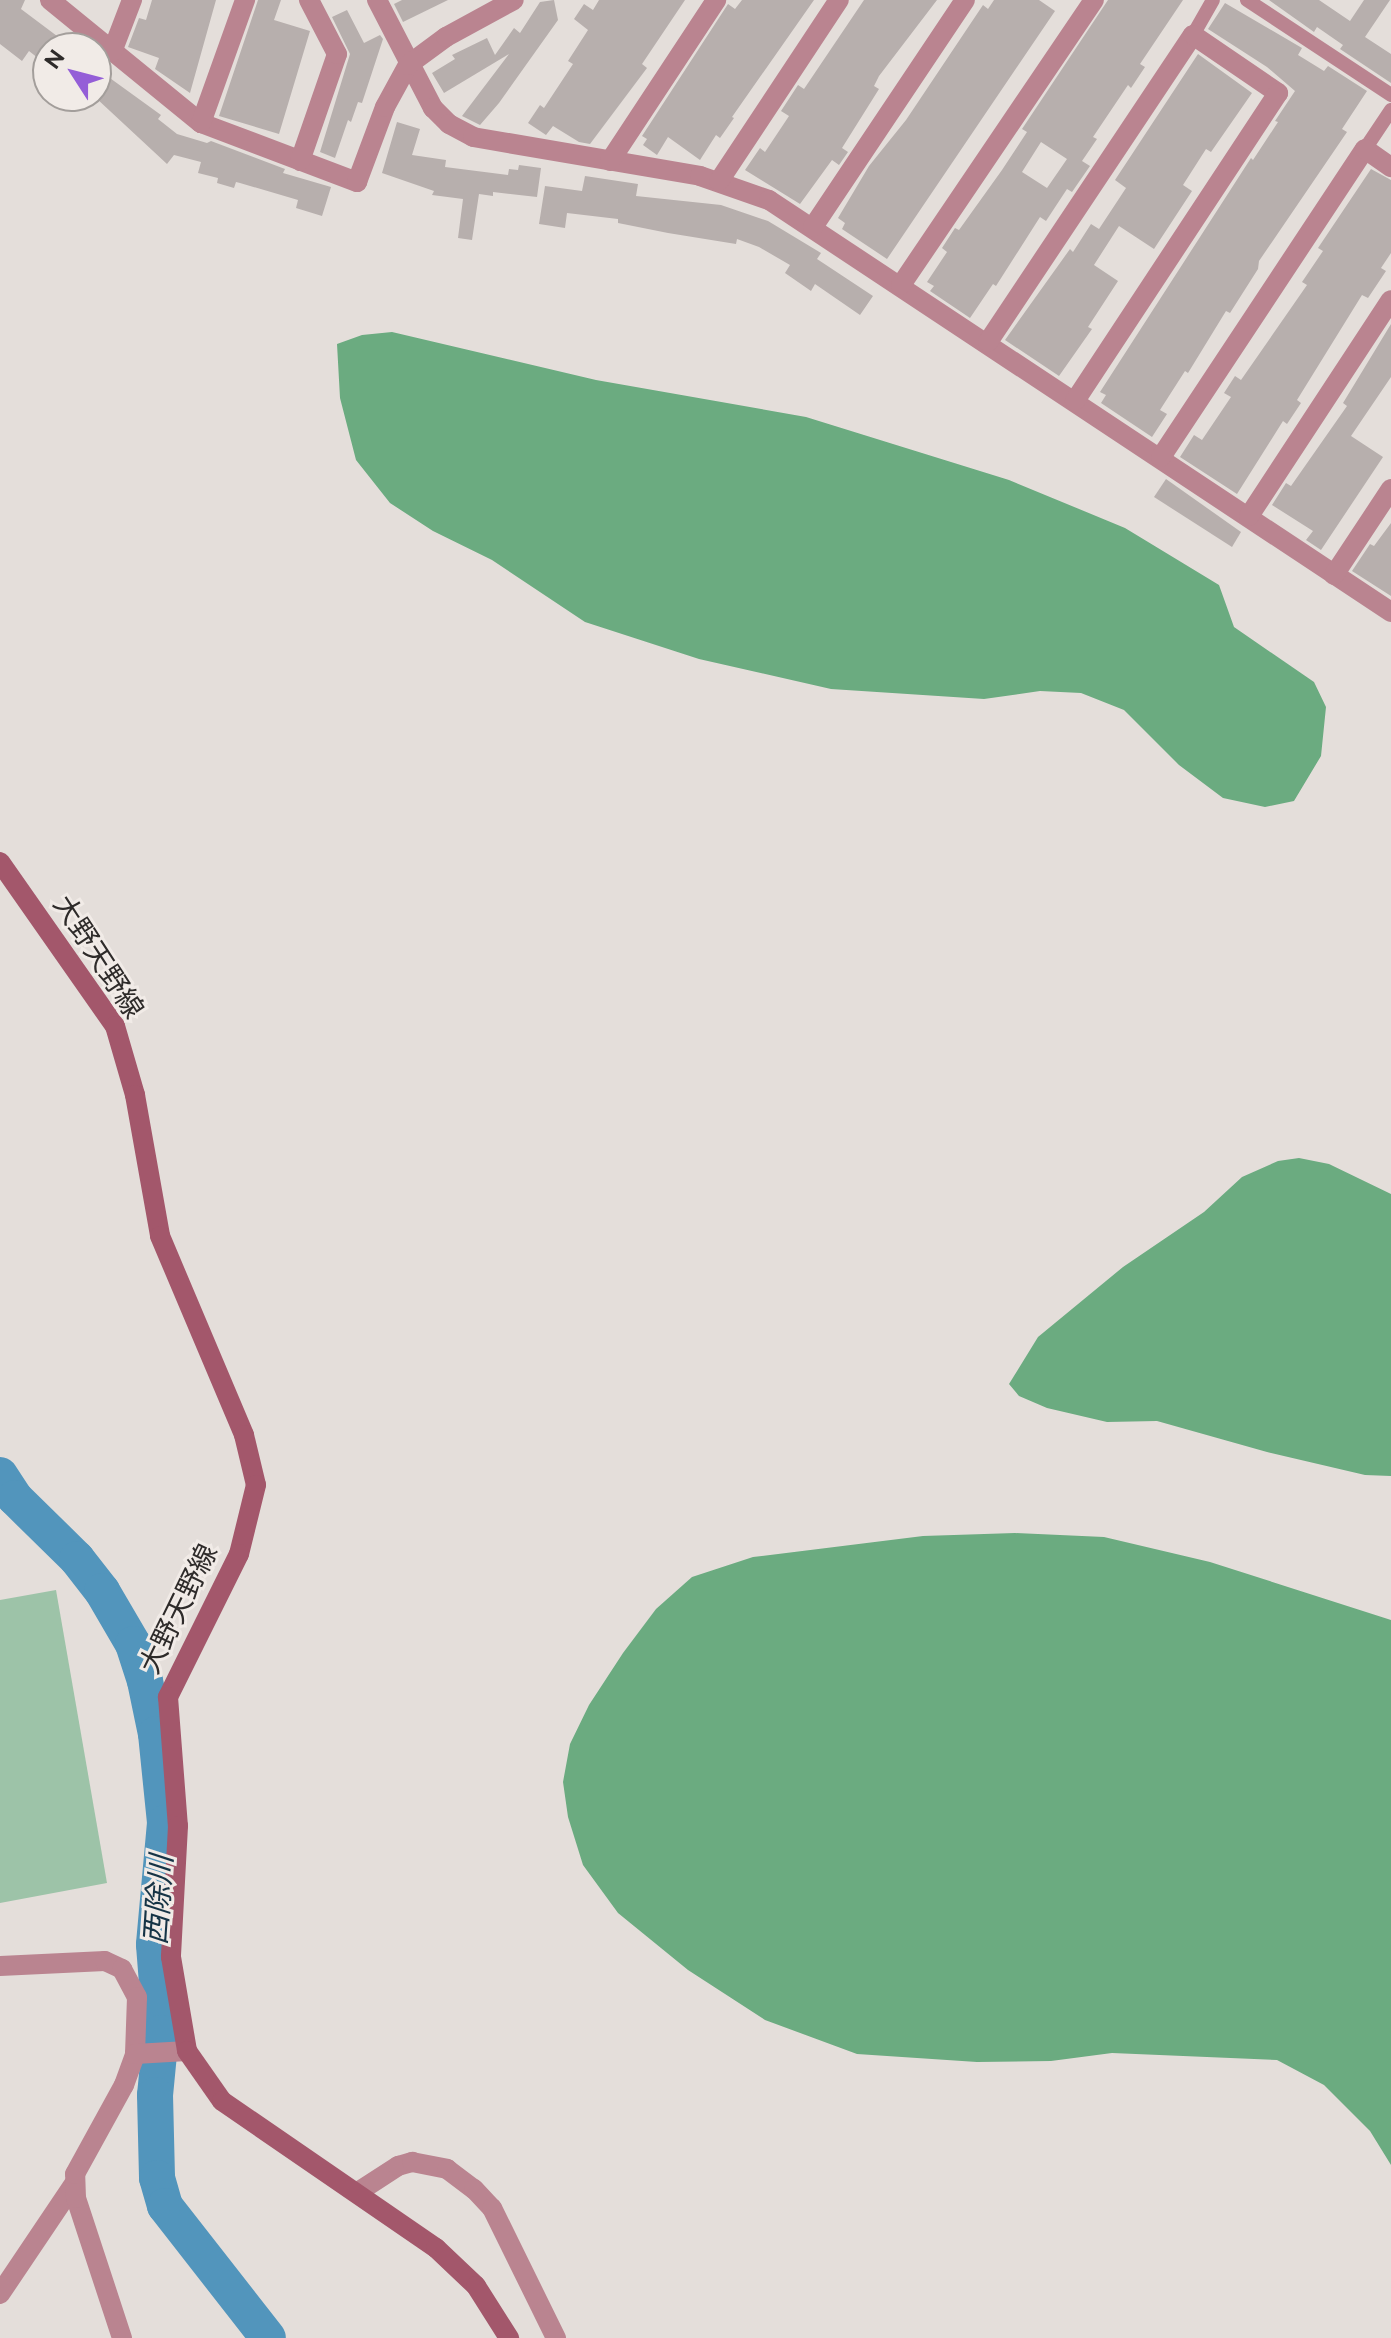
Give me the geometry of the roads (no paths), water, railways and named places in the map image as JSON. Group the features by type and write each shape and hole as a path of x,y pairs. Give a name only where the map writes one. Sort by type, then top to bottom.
{"main road":[{"name":"大野天野線","path":"0,862 115,1026 135,1095 160,1236 244,1435 256,1485 239,1554 168,1697 178,1826 171,1957 180,2052 222,2101 436,2248 476,2286 509,2338"}],"street":[{"path":"50,0 88,32"},
{"path":"132,0 112,52 201,123 357,182 385,107 408,65 446,37 514,0"},
{"path":"201,123 245,0"},
{"path":"300,161 337,54 309,0"},
{"path":"377,0 408,65 433,108 473,137 719,181 769,200 988,342 1391,612"},
{"path":"610,161 716,0"},
{"path":"719,181 839,0"},
{"path":"813,227 965,0"},
{"path":"901,285 1094,0"},
{"path":"988,342 1193,35 1213,0"},
{"path":"1247,0 1391,95"},
{"path":"1075,401 1278,93 1193,35"},
{"path":"1161,457 1391,110"},
{"path":"1365,149 1391,167"},
{"path":"1249,516 1391,300"},
{"path":"1334,575 1391,489"},
{"path":"0,1966 105,1961 122,1969 137,1997 141,2054 78,2164 74,2184 0,2294"},
{"path":"141,2054 180,2052"},
{"path":"358,2192 398,2166 412,2162 447,2169 474,2189 492,2208 556,2338"},
{"path":"74,2184 122,2338"}],"waterway":[{"name":"西除川","path":"0,1475 15,1498 77,1559 102,1591 133,1644 145,1681 156,1734 165,1823 154,1945 161,2033 155,2095 157,2178 165,2206 268,2338"}]}
